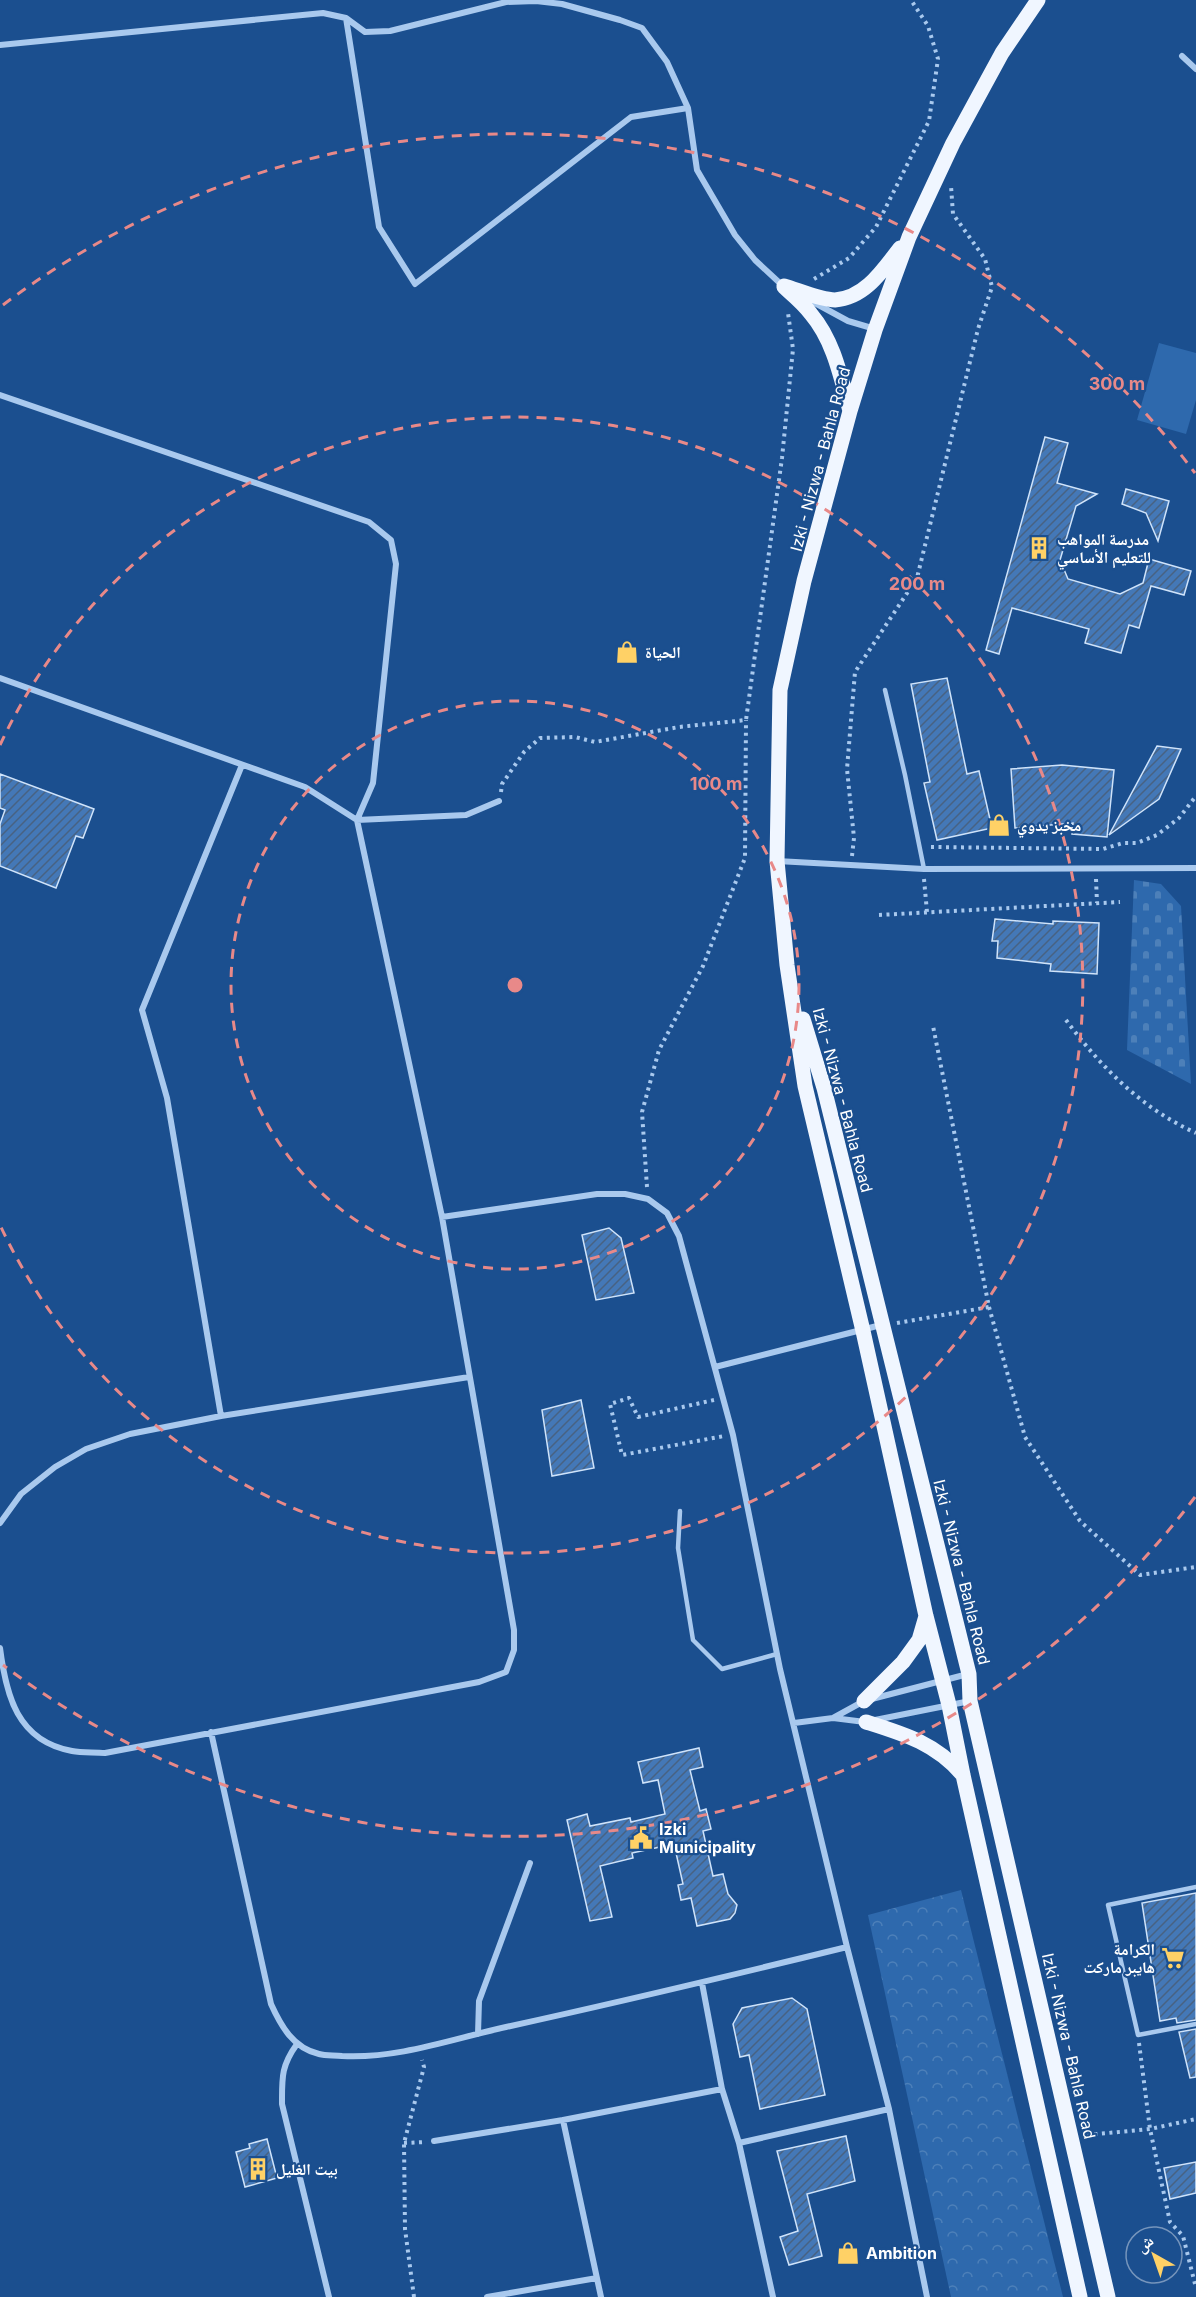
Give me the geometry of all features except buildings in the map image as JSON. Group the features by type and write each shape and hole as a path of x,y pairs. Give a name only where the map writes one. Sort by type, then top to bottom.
{"main road":[{"name":"Izki - Nizwa - Bahla Road","path":"1038,0 1002,53 953,143 909,237 875,330 850,411 804,581 780,690 777,861 787,965 805,1086 863,1331 926,1616 950,1705 963,1775 1080,2297"},
{"path":"784,286 833,300 854,296 878,277 909,237"},
{"path":"784,286 812,314 826,337 837,364 850,411"},
{"name":"Izki - Nizwa - Bahla Road","path":"787,965 824,1088 969,1674 970,1701 1108,2297"},
{"path":"864,1701 903,1662 919,1640 926,1616"},
{"path":"866,1722 901,1733 935,1748 963,1775"}],"street":[{"path":"0,45 323,13 346,18 365,32 390,32 506,2 562,2 620,20 642,28 667,62 688,108 697,170 735,235 755,261 784,286 848,321 875,330"},
{"path":"346,18 379,227 415,284 631,117 688,108"},
{"path":"1182,56 1196,69"},
{"path":"0,396 369,522 391,540 396,564 373,783 357,820 442,1217 514,1630 514,1650 506,1672 478,1682 105,1753 72,1751 48,1743 23,1724 7,1692 0,1648"},
{"path":"0,678 305,787 357,820 466,815 499,801"},
{"path":"221,1416 167,1098 142,1010 242,765"},
{"path":"777,861 924,869 1196,868"},
{"path":"442,1217 597,1194 624,1194 648,1199 667,1213 679,1236 733,1434 777,1654 847,1947 889,2109 927,2297"},
{"path":"715,1366 882,1325"},
{"path":"0,1523 21,1494 55,1467 86,1449 130,1434 221,1416 469,1377"},
{"path":"832,1718 864,1701 969,1674"},
{"path":"794,1723 832,1718 866,1722 970,1701"},
{"path":"211,1732 271,2004 281,2026 297,2044 318,2054 358,2057 419,2050 847,1947"},
{"path":"478,2034 478,2001 530,1863"},
{"path":"702,1983 722,2089 739,2143 773,2297"},
{"path":"297,2044 286,2058 282,2075 282,2104 329,2297"},
{"path":"434,2141 562,2120 722,2089"},
{"path":"739,2143 889,2109"},
{"path":"562,2120 601,2297"},
{"path":"487,2297 597,2278"}],"lane":[{"path":"885,690 924,869"},
{"path":"680,1511 678,1548 693,1640 722,1669 777,1654"},
{"path":"1196,1887 1108,1905 1138,2035 1196,2024"}],"path":[{"path":"648,1199 642,1112 659,1050 704,966 745,858 746,720 782,458 793,349 784,286 815,279 849,258 863,243 876,227 929,121 938,59 928,26 911,0"},
{"path":"854,838 847,769 855,672 917,578 978,329 992,287 986,259 953,214 951,180 938,174"},
{"path":"499,801 502,784 524,752 540,738 575,737 595,742 746,720"},
{"path":"920,848 1103,849 1123,843 1137,843 1157,835 1179,818 1196,795"},
{"path":"1095,868 1097,903"},
{"path":"924,869 927,912"},
{"path":"879,915 1120,902"},
{"path":"1066,1020 1108,1071 1133,1093 1160,1113 1196,1133"},
{"path":"933,1026 989,1307 1025,1437 1080,1521 1140,1575 1196,1567"},
{"path":"882,1325 989,1307"},
{"path":"723,1398 638,1417 630,1398 610,1404 622,1455 733,1434"},
{"path":"1138,2035 1150,2129 1170,2222 1183,2236 1196,2288"},
{"path":"414,2297 405,2229 404,2144 424,2067 419,2050"},
{"path":"1072,2136 1150,2129 1196,2119"},
{"path":"404,2144 434,2141"}],"green space":[{"path":"1159,343 1196,353 1196,400 1186,434 1137,420"},
{"path":"1134,880 1161,884 1181,906 1191,1084 1127,1050"},
{"path":"961,1890 1063,2297 951,2297 868,1915"}],"place":[{"name":"مدرسة المواهب للتعليم الأساسي","path":"1039,548"},
{"name":"الحياة","path":"627,652"},
{"name":"مخبز يدوي","path":"999,825"},
{"name":"Izki Municipality","path":"641,1838"},
{"name":"الكرامة هايبر ماركت","path":"1173,1958"},
{"name":"بيت الغليل","path":"258,2169"},
{"name":"Ambition","path":"848,2253"}]}
